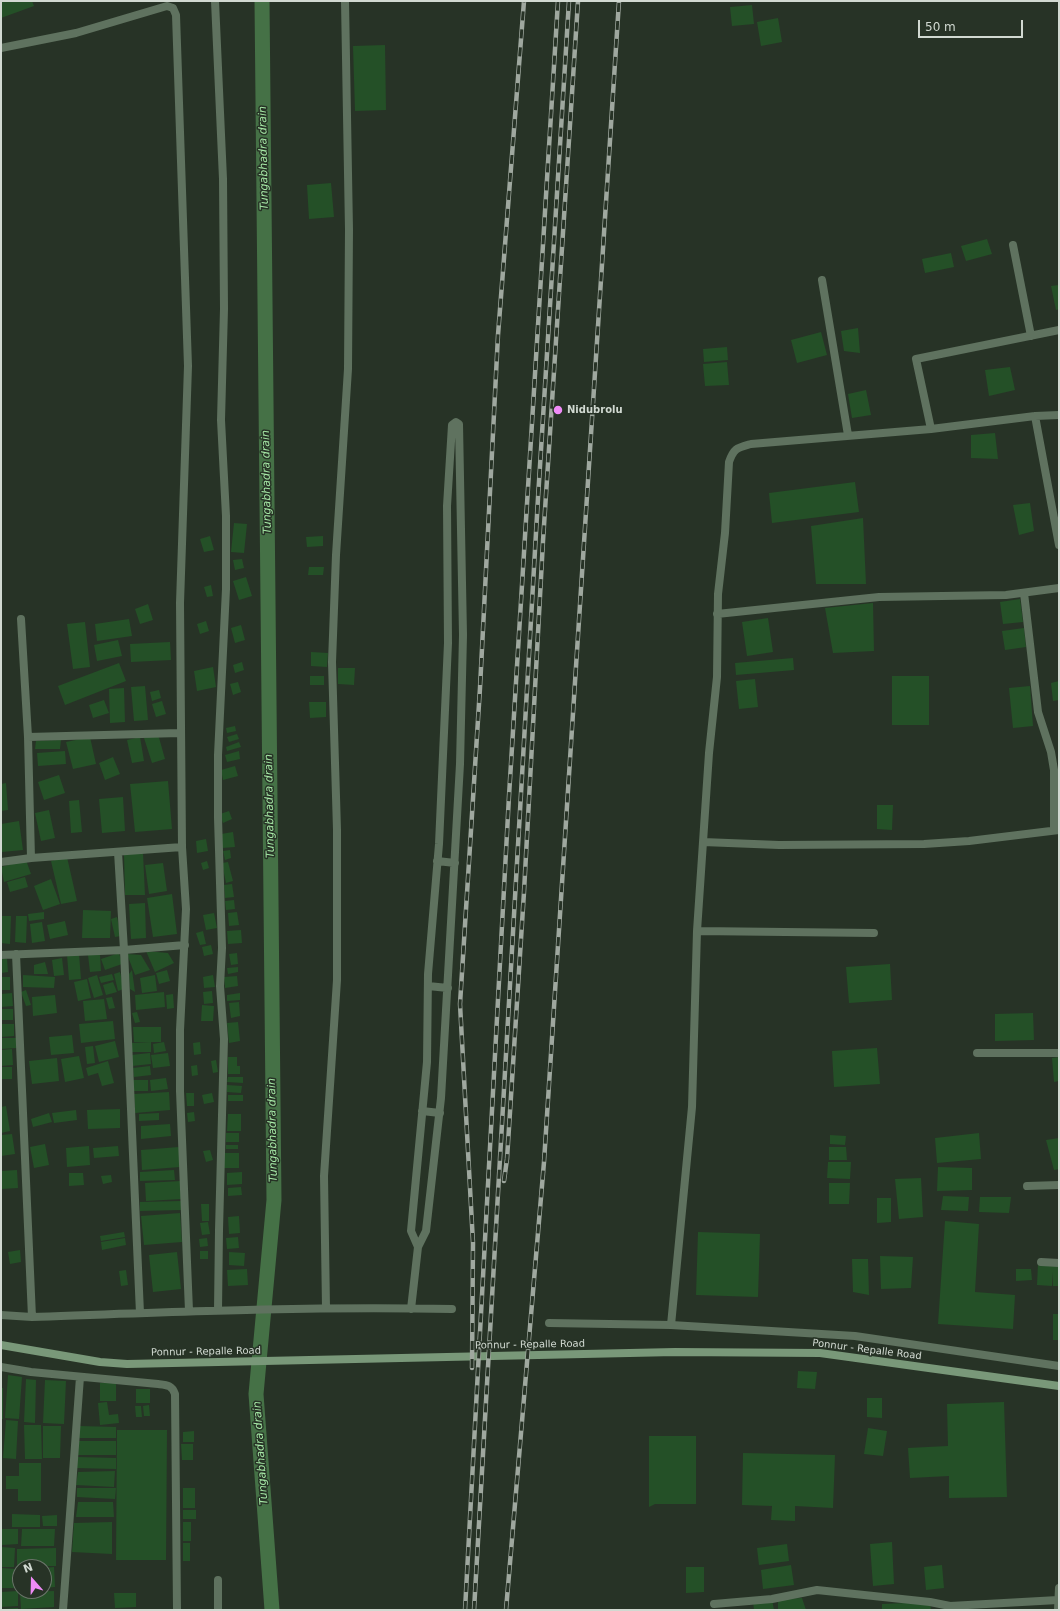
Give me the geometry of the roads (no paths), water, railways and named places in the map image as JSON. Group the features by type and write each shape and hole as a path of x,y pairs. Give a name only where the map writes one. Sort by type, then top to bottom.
{"main road":[{"name":"Ponnur - Repalle Road","path":"1,1345 100,1362 127,1364 668,1352 820,1353 1059,1386"}],"street":[{"path":"215,1 223,179 224,309 222,420 226,516 226,589 221,670 218,771 222,948 220,986 224,1039 224,1094 219,1230 222,1310"},
{"path":"326,1308 324,1176 337,972 337,830 332,662 336,555 348,369 348,230 344,1"},
{"path":"1,48 76,33 167,6 173,8 176,15 188,366 180,603 182,847 186,909 180,1030 180,1091 189,1311"},
{"path":"1013,245 1031,336"},
{"path":"822,280 848,435"},
{"path":"931,429 916,359 1059,330"},
{"path":"671,1325 692,1107 697,931 702,842 717,677 718,594 725,532 729,462 732,452 738,447 750,444 931,429 1035,416 1059,415"},
{"path":"1035,416 1059,546"},
{"path":"412,1308 418,1247 426,1231 440,1113 460,764 463,635 459,424 456,422 452,425 447,506 448,634 437,861 428,986 427,1062 411,1231 418,1247"},
{"path":"717,614 879,597 1006,595 1059,588"},
{"path":"702,842 779,845 924,844 969,841 1057,830 1052,752 1038,712 1024,593"},
{"path":"20,619 28,737 31,858"},
{"path":"448,634 463,635"},
{"path":"28,737 180,733"},
{"path":"1,862 31,858 182,847"},
{"path":"118,852 124,950 140,1313"},
{"path":"437,861 455,863"},
{"path":"697,931 874,933"},
{"path":"1,955 124,950 185,945"},
{"path":"16,954 32,1317"},
{"path":"428,986 448,988"},
{"path":"977,1053 1059,1053"},
{"path":"422,1111 440,1113"},
{"path":"1027,1186 1059,1185"},
{"path":"1040,1262 1059,1263"},
{"path":"1,1315 32,1317 326,1308 452,1309"},
{"path":"549,1323 671,1325 854,1336 1059,1366"},
{"path":"1,1367 31,1372 169,1385 173,1389 175,1394 177,1610"},
{"path":"64,1610 80,1377"},
{"path":"218,1580 218,1610"},
{"path":"1058,1610 1059,1588"},
{"path":"714,1604 772,1599 817,1590 930,1602 950,1606 1058,1600"}],"waterway":[{"name":"Tungabhadra drain","path":"262,1 274,1200 256,1394 272,1610"}],"railway":[{"path":"472,1368 473,1243 460,1004 480,688 498,335 524,1"},
{"path":"465,1610 509,796 558,1"},
{"path":"474,1610 538,498 569,1"},
{"path":"504,1181 507,1159 524,892 543,541 578,1"},
{"path":"506,1610 544,1162 619,1"}],"place":[{"name":"Nidubrolu","path":"558,410"}]}
